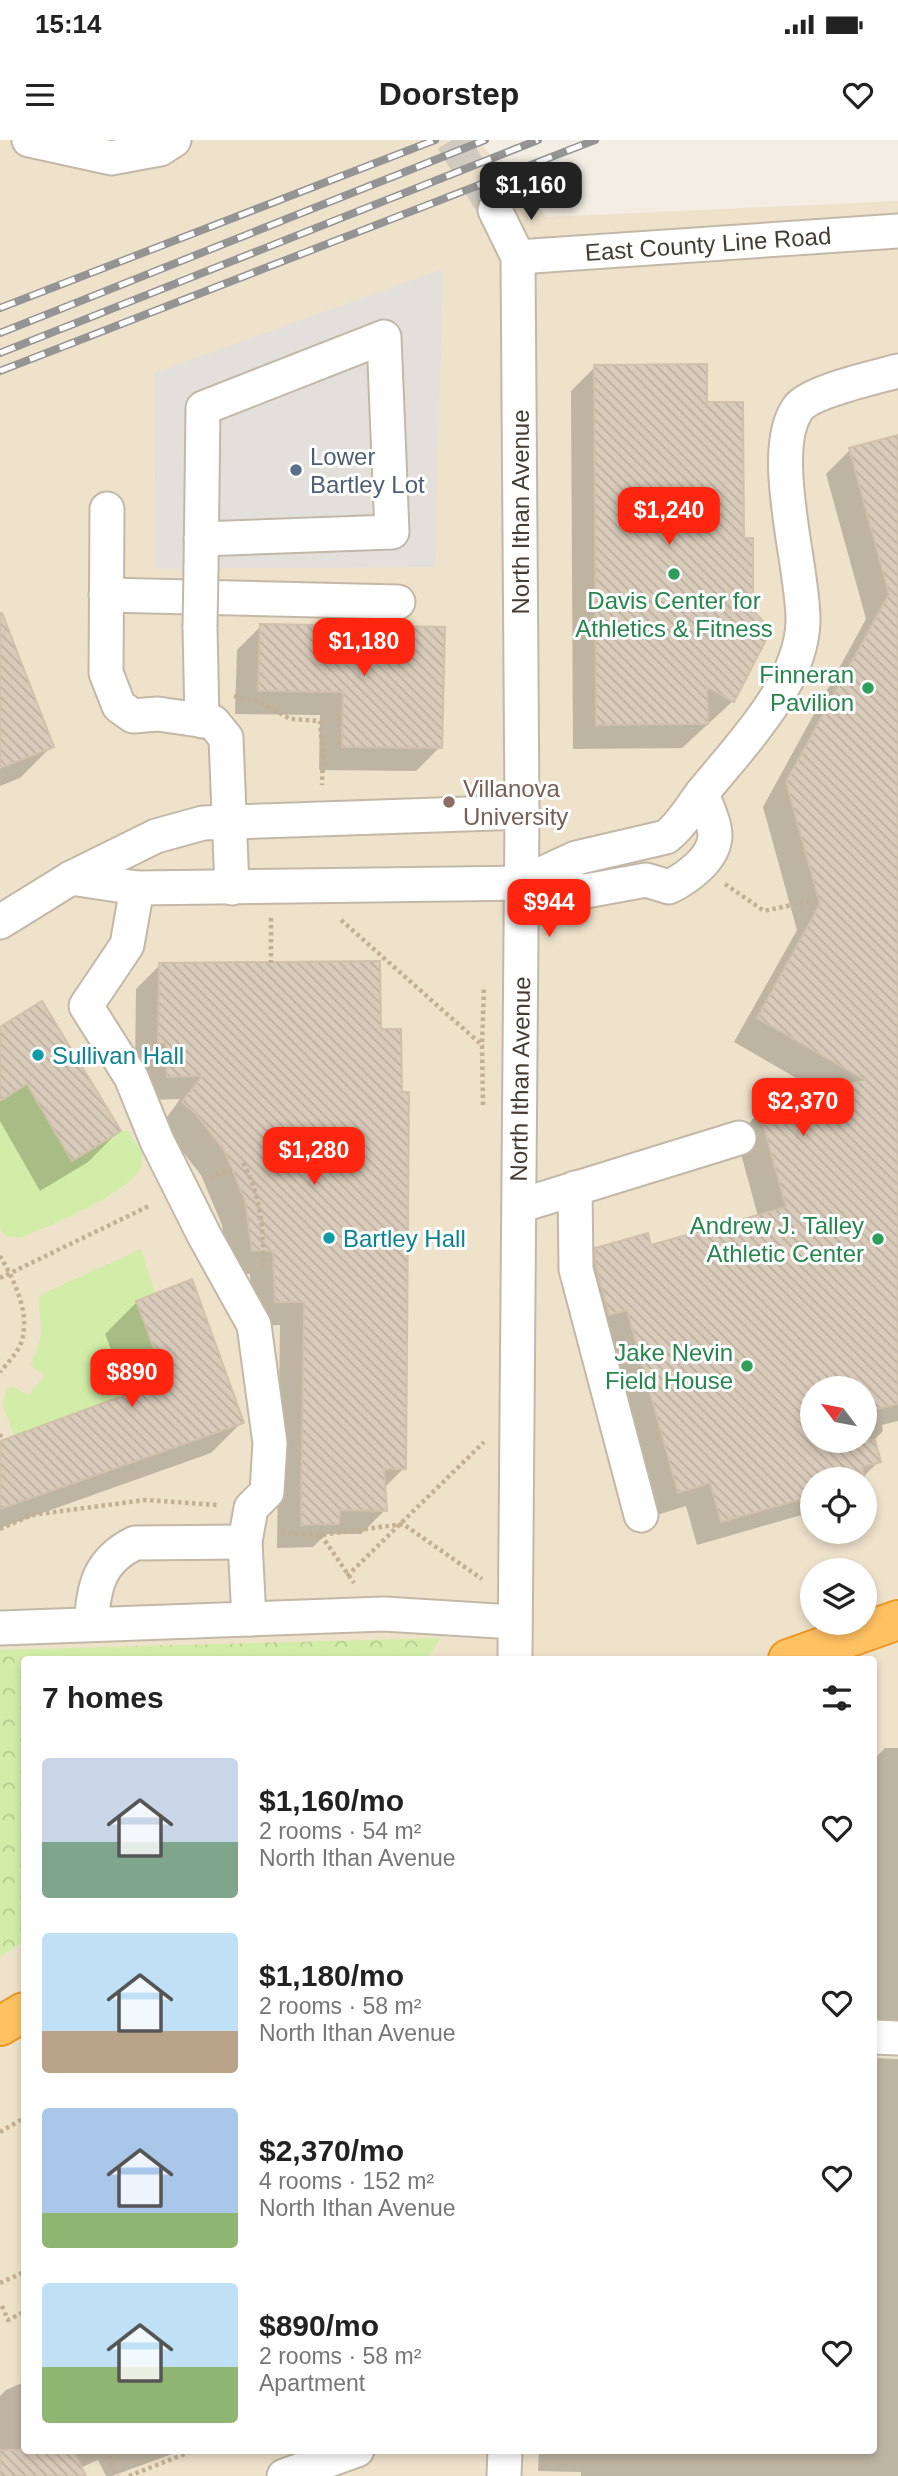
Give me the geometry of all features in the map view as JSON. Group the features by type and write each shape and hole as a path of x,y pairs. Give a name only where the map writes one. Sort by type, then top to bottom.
{"highway":[{"path":"796,1656 898,1620"},
{"path":"0,2026 21,2014"}],"street":[{"path":"29,140 111,158 160,149 174,140"},
{"name":"North Ithan Avenue","path":"495,210 518,257 523,812 515,1656"},
{"name":"East County Line Road","path":"518,257 898,231"},
{"path":"201,554 392,532 384,337 203,408 200,626 202,708 226,738 232,888"},
{"path":"522,883 576,858 657,840 674,830 751,734 780,690 796,657 803,622 785,473 788,433 800,407 814,397 898,371"},
{"path":"107,509 106,673 119,706 133,716 202,708"},
{"path":"106,595 398,602"},
{"path":"71,878 137,888 522,883 586,891 646,880 668,887 684,880 695,871 709,853 715,838 702,793"},
{"path":"0,922 71,878 156,836 203,823 523,812"},
{"path":"645,842 651,860 646,880"},
{"path":"137,888 127,946 86,1006 131,1077 157,1141 181,1190 254,1325 270,1443 267,1492 251,1508 245,1542 249,1619"},
{"path":"519,1206 739,1138"},
{"path":"575,1188 576,1269 641,1515"},
{"path":"91,1624 93,1594 104,1568 118,1551 135,1543 245,1542"},
{"path":"0,1628 384,1614 516,1622"},
{"path":"877,2037 898,2038"},
{"path":"285,2476 346,2454"},
{"path":"504,2476 505,2454"}],"path":[{"path":"202,708 239,696 259,701 290,719 320,721 322,787"},
{"path":"723,883 764,911 819,898"},
{"path":"313,887 326,906 482,1045 520,1068"},
{"path":"271,909 271,962"},
{"path":"483,1113 485,976"},
{"path":"243,1163 259,1206 263,1227 264,1275"},
{"path":"0,1278 181,1190"},
{"path":"0,1256 10,1273 24,1315 22,1341 0,1372"},
{"path":"347,1576 487,1439 487,1452"},
{"path":"321,1535 347,1576 384,1614"},
{"path":"486,1569 486,1582"},
{"path":"0,2132 21,2120"},
{"path":"0,2283 21,2273"},
{"path":"0,2306 8,2320 21,2314"},
{"path":"108,2454 118,2476"},
{"path":"129,2476 185,2454"}],"shaded area":[{"name":"Villanova University","path":"0,140 477,140 547,217 898,201 898,2476 0,2476"},
{"name":"Lower Bartley Lot","path":"443,269 435,567 156,569 154,373"}],"green space":[{"path":"27,1084 72,1161 121,1131 128,1131 142,1153 142,1159 140,1169 119,1189 85,1209 20,1238 6,1236 0,1230 0,1101"},
{"path":"141,1249 155,1293 136,1301 166,1380 14,1435 3,1405 6,1390 12,1386 29,1396 45,1375 30,1365 41,1335 40,1295"},
{"path":"441,1638 429,1656 21,1656 21,1943 0,1957 0,1650"}],"building":[{"name":"Davis Center for Athletics & Fitness","path":"707,364 707,402 743,402 744,538 753,538 753,610 768,627 767,638 734,702 707,687 708,724 596,725 594,365"},
{"path":"898,435 898,1404 877,1409 877,1376 800,1376 800,1453 877,1453 877,1447 881,1462 862,1467 800,1467 800,1499 721,1522 710,1483 678,1493 627,1310 609,1315 595,1263 595,1248 648,1233 651,1245 786,1207 759,1110 865,1080 757,1018 820,904 786,782 889,594 849,448"},
{"path":"0,613 54,747 0,768"},
{"path":"260,624 445,627 442,748 342,747 343,692 258,691"},
{"name":"Bartley Hall","path":"380,961 381,1029 401,1029 402,1092 409,1092 406,1469 384,1469 387,1511 340,1510 339,1524 301,1525 304,1302 275,1302 273,1251 252,1251 245,1200 224,1150 194,1112 182,1102 202,1076 167,1077 166,1043 158,1043 159,963"},
{"name":"Sullivan Hall","path":"42,1001 121,1131 72,1161 27,1084 0,1101 0,1027"},
{"path":"192,1279 244,1423 0,1509 0,1441 166,1380 136,1301"},
{"path":"0,2450 21,2450 21,2454 75,2454 86,2476 0,2476"}],"tunnel":[{"path":"452,140 495,210"}],"railway":[{"path":"0,308 435,140"},
{"path":"0,333 485,140"},
{"path":"0,353 538,140"},
{"path":"0,371 595,140"}],"place":[{"name":"Lower Bartley Lot","path":"296,470"},
{"name":"Davis Center for Athletics & Fitness","path":"674,574"},
{"name":"Finneran Pavilion","path":"868,688"},
{"name":"Villanova University","path":"449,802"},
{"name":"Sullivan Hall","path":"38,1055"},
{"name":"Bartley Hall","path":"329,1238"},
{"name":"Andrew J. Talley Athletic Center","path":"878,1239"},
{"name":"Jake Nevin Field House","path":"747,1366"}]}
